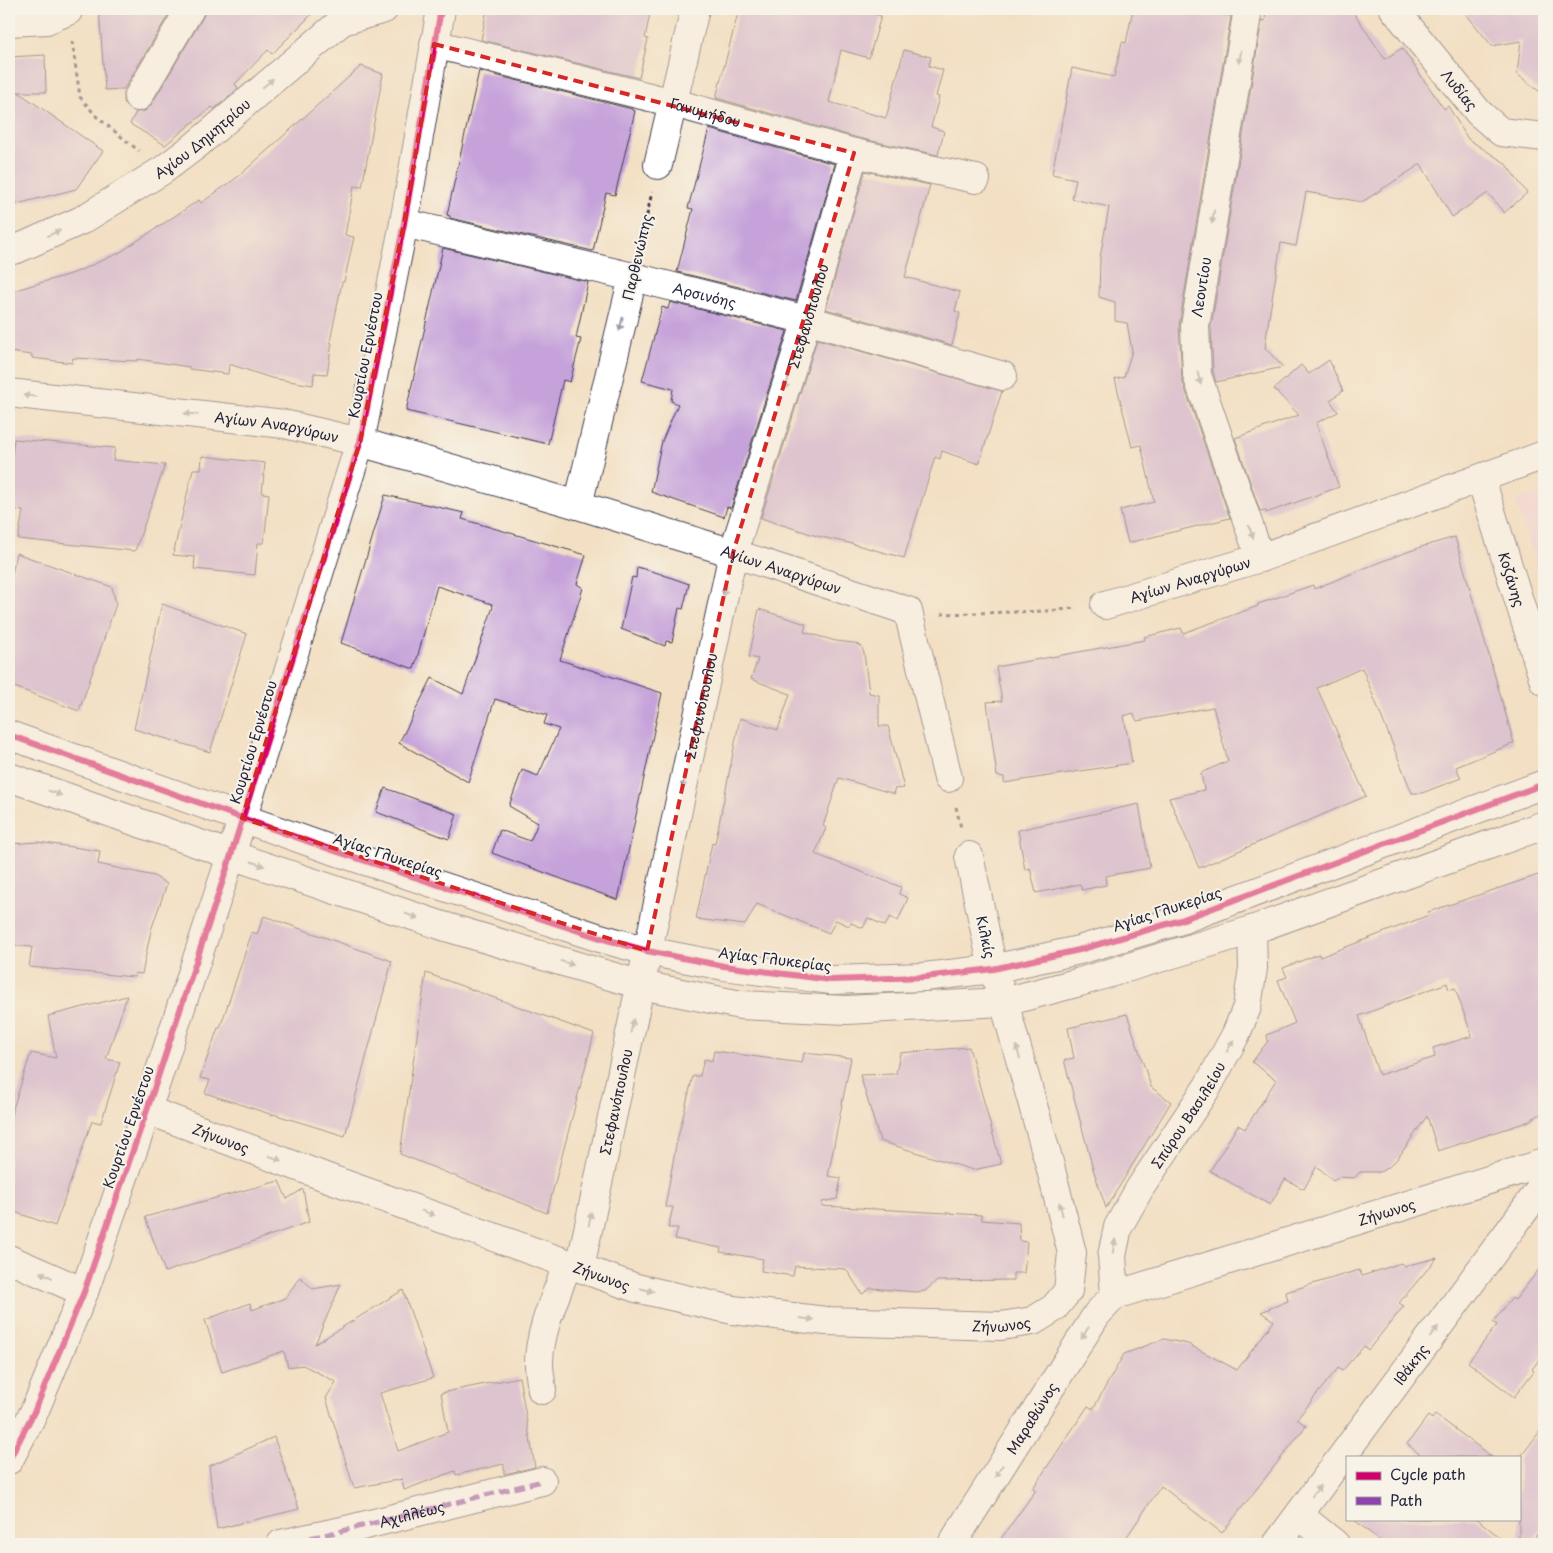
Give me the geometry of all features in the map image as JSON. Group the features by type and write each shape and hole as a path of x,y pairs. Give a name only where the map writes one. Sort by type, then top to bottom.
{"street":[{"path":"138,97 190,9"},
{"name":"Αγίου Δημητρίου","path":"9,251 82,220 163,170 195,146 342,21 384,9"},
{"name":"Κουρτίου Ερνέστου","path":"9,1460 35,1410 84,1292 148,1110 231,855 360,442 404,223 441,9"},
{"path":"658,165 695,9"},
{"name":"Λεοντίου","path":"1248,9 1195,326 1198,375 1260,558"},
{"name":"Λυδίας","path":"1394,9 1479,113 1501,132 1544,137"},
{"path":"9,22 47,20 68,10"},
{"name":"Γανυμήδου","path":"434,44 674,103 854,153 976,179"},
{"name":"Στεφανόπουλου","path":"542,1390 539,1363 544,1330 574,1265 641,986 733,553 806,320 854,153"},
{"name":"Αρσινόης","path":"404,223 806,320 1003,376"},
{"name":"Παρθενώπης","path":"578,505 633,277"},
{"name":"Αγίων Αναργύρων","path":"9,393 284,424 360,442 578,505 733,553 908,611"},
{"name":"Αγίων Αναργύρων","path":"1105,605 1260,558 1544,455"},
{"name":"Κοζάνης","path":"1481,479 1544,681"},
{"path":"908,611 948,778"},
{"name":"Αγίας Γλυκερίας","path":"9,735 342,853 591,935 647,951 724,966 831,980 924,977 993,969 1079,950 1181,920 1544,784"},
{"path":"9,777 231,855 443,926 641,986 741,1005 847,1010 1004,1002 1080,982 1252,930 1544,824"},
{"name":"Κιλκίς","path":"969,856 993,969 1050,1166 1072,1253 1068,1291"},
{"name":"Σπύρου Βασιλείου","path":"1115,1295 1112,1256 1118,1227 1140,1188 1208,1086 1236,1034 1247,1007 1254,968 1252,930"},
{"name":"Ζήνωνος","path":"148,1110 328,1178 636,1288 733,1310 826,1321 1001,1326 1033,1320 1054,1308 1068,1291"},
{"name":"Ζήνωνος","path":"1115,1295 1544,1162"},
{"name":"Ιθάκης","path":"1277,1544 1544,1184"},
{"path":"9,1259 84,1292"},
{"name":"Μαραθώνος","path":"952,1544 1097,1314 1115,1295"},
{"name":"Αχιλλέως","path":"281,1544 342,1531 542,1481"},
{"path":"1299,1515 1335,1544"}],"path":[{"path":"68,10 80,97 97,117 163,170"},
{"path":"908,611 953,614 1047,611 1105,605"},
{"path":"948,778 969,856"}],"highlighted area":[{"path":"434,44 854,153 733,553 647,951 242,818 360,442 404,223"}],"shaded area":[{"path":"1544,490 1544,591 1516,501"}],"building":[{"path":"99,9 172,9 124,89 105,90"},
{"path":"206,9 317,9 272,54 268,50 235,84 238,88 229,97 214,109 212,107 165,145 130,124 136,112 145,111 151,105"},
{"path":"487,9 651,9 645,38 648,39 639,78 481,40"},
{"path":"739,9 857,9 881,16 869,58 841,50 829,102 886,118 904,50 931,57 929,66 943,70 936,96 939,97 931,127 944,131 938,155 858,138 716,98"},
{"path":"1133,9 1187,9 1231,16 1179,326 1182,380 1230,518 1128,543 1120,510 1154,502 1141,445 1132,447 1115,379 1124,377 1132,351 1127,323 1115,321 1115,302 1099,297 1100,258 1109,207 1072,199 1076,179 1052,174 1072,68 1114,77 1122,42 1126,43"},
{"path":"1266,9 1351,9 1385,59 1402,48 1444,109 1448,106 1468,139 1505,163 1527,193 1504,213 1488,193 1452,217 1421,164 1362,202 1306,192 1296,246 1281,243 1268,324 1265,348 1283,367 1216,382 1213,372 1211,327 1262,20 1265,21"},
{"path":"1462,9 1544,9 1544,95 1517,74 1521,41 1492,46"},
{"path":"45,55 46,92 18,92 103,151 76,189 9,206 9,57"},
{"path":"361,66 383,74 362,187 354,186 345,235 354,237 344,282 342,282 330,342 332,343 327,374 314,373 313,385 271,378 229,364 228,374 138,359 137,361 73,358 72,363 32,358 32,355 9,352 9,292 74,273 119,253 199,200 201,203 239,176"},
{"path":"479,71 635,111 615,195 606,193 593,251 450,218 447,215"},
{"path":"709,129 835,164 796,301 677,272 693,209 688,208"},
{"path":"865,171 930,185 905,277 960,292 955,311 960,313 952,345 826,309"},
{"path":"443,248 588,282 576,338 581,339 570,382 563,380 548,444 406,411"},
{"path":"670,302 787,331 731,508 727,507 724,517 651,492 662,441 678,404 671,401 673,389 642,381 662,307 668,309"},
{"path":"817,339 1002,391 979,464 942,451 940,459 935,457 904,558 817,536 761,518"},
{"path":"1329,360 1343,391 1330,400 1338,412 1316,423 1339,487 1266,513 1265,510 1260,511 1235,438 1299,415 1274,389 1301,365 1309,374"},
{"path":"14,439 115,448 113,460 165,465 135,551 18,539 23,511 10,509 13,484 9,483"},
{"path":"202,456 265,463 262,493 269,494 264,543 258,543 255,575 194,569 195,557 173,555 193,469 201,469"},
{"path":"385,495 464,513 462,519 586,555 577,584 583,588 560,660 662,693 618,900 492,853 500,830 530,841 538,823 509,806 522,770 538,776 559,729 544,724 547,715 495,699 468,782 399,743 432,678 463,694 493,607 492,604 437,586 414,669 341,643"},
{"path":"1455,537 1514,743 1456,767 1461,778 1422,793 1412,793 1362,668 1317,688 1366,796 1199,868 1169,798 1204,790 1201,773 1228,761 1213,707 1137,721 1133,713 1124,716 1132,763 1004,783 1004,777 997,776 987,702 1002,701 996,667 1145,640 1144,637 1181,628 1183,633 1258,606 1258,604 1313,585 1314,589 1380,562"},
{"path":"16,553 112,587 116,604 79,711 9,685 9,592"},
{"path":"637,567 689,584 683,609 679,608 672,642 666,641 665,646 621,629 632,577 636,578"},
{"path":"162,604 247,634 210,752 134,729"},
{"path":"759,609 806,624 804,632 861,646 864,653 869,693 879,695 879,726 888,726 904,788 894,789 895,794 839,778 823,826 826,828 815,854 901,887 899,894 908,898 898,921 890,917 885,926 868,918 863,928 851,923 849,926 836,920 829,933 757,904 745,925 696,919 712,843 715,844 740,718 778,730 790,694 751,679 758,659 749,657"},
{"path":"385,788 457,814 449,839 376,812"},
{"path":"1139,804 1150,868 1105,876 1106,885 1082,890 1080,884 1036,893 1030,868 1025,870 1018,830"},
{"path":"38,842 100,851 98,864 154,876 167,884 151,930 142,974 135,973 134,977 29,967 32,947 9,945 9,844"},
{"path":"1544,873 1544,1112 1527,1122 1438,1151 1427,1116 1398,1158 1389,1167 1380,1172 1360,1172 1354,1178 1339,1177 1333,1181 1317,1166 1304,1189 1285,1179 1270,1205 1210,1171 1238,1125 1245,1129 1276,1080 1252,1062 1268,1041 1267,1035 1295,1023 1278,980 1287,977 1283,968 1319,954 1320,957 1429,915 1428,912","holes":["1447,983 1449,990 1455,988 1472,1036 1433,1048 1435,1057 1379,1075 1359,1016"]},
{"path":"264,916 392,961 345,1136 205,1093 210,1080 200,1078 218,1028 220,1028 252,932 257,934"},
{"path":"426,973 594,1034 547,1213 400,1154"},
{"path":"127,996 106,1059 120,1062 101,1123 92,1121 55,1226 9,1210 9,1121 31,1053 56,1058 48,1016"},
{"path":"1127,1014 1151,1087 1171,1102 1106,1208 1093,1169 1064,1060 1074,1058 1068,1028"},
{"path":"969,1047 1001,1164 973,1170 880,1141 860,1075 896,1074 900,1053"},
{"path":"714,1051 802,1063 804,1053 851,1058 828,1176 841,1178 837,1199 822,1202 822,1206 981,1215 982,1220 1019,1223 1020,1241 1027,1242 1024,1273 1013,1273 1013,1280 937,1281 925,1291 915,1292 871,1288 862,1294 846,1269 795,1266 793,1276 761,1271 763,1259 720,1252 721,1248 675,1239 678,1228 668,1228 673,1207 665,1207 676,1145 693,1076 700,1076 704,1059 712,1061"},
{"path":"279,1181 287,1199 303,1189 309,1222 165,1272 145,1217"},
{"path":"1437,1258 1399,1303 1404,1306 1368,1350 1364,1346 1342,1371 1338,1368 1297,1419 1306,1426 1222,1533 1161,1486 1122,1544 997,1544 1036,1490 1033,1488 1088,1406 1093,1409 1124,1354 1164,1339 1188,1344 1237,1370 1274,1321 1261,1312 1288,1301 1286,1292 1359,1270 1362,1276 1401,1263 1404,1266"},
{"path":"1544,1263 1544,1354 1532,1369 1534,1371 1514,1397 1468,1362 1497,1325 1493,1322 1512,1298 1515,1300"},
{"path":"300,1277 313,1289 341,1284 315,1344 403,1290 433,1378 380,1393 398,1451 448,1432 441,1393 519,1377 535,1467 504,1474 504,1464 456,1475 455,1471 404,1490 402,1479 354,1488 326,1398 336,1382 303,1365 288,1367 284,1351 222,1372 205,1320 250,1303 252,1310 285,1298"},
{"path":"1435,1414 1491,1456 1422,1456 1407,1444 1428,1416 1432,1419"},
{"path":"1544,1426 1544,1525 1530,1544 1519,1544 1520,1458"},
{"path":"274,1437 299,1509 217,1529 209,1466"},
{"path":"1354,1520 1478,1520 1508,1544 1384,1544"}],"marked path":[{"path":"281,1544 342,1531 542,1481"}],"cycle path":[{"path":"9,1460 35,1410 84,1292 147,1110 227,868 360,442 404,223 441,9"},
{"path":"9,735 332,850 600,938 647,951 724,966 831,980 924,977 993,969 1079,950 1181,920 1544,784"}]}
